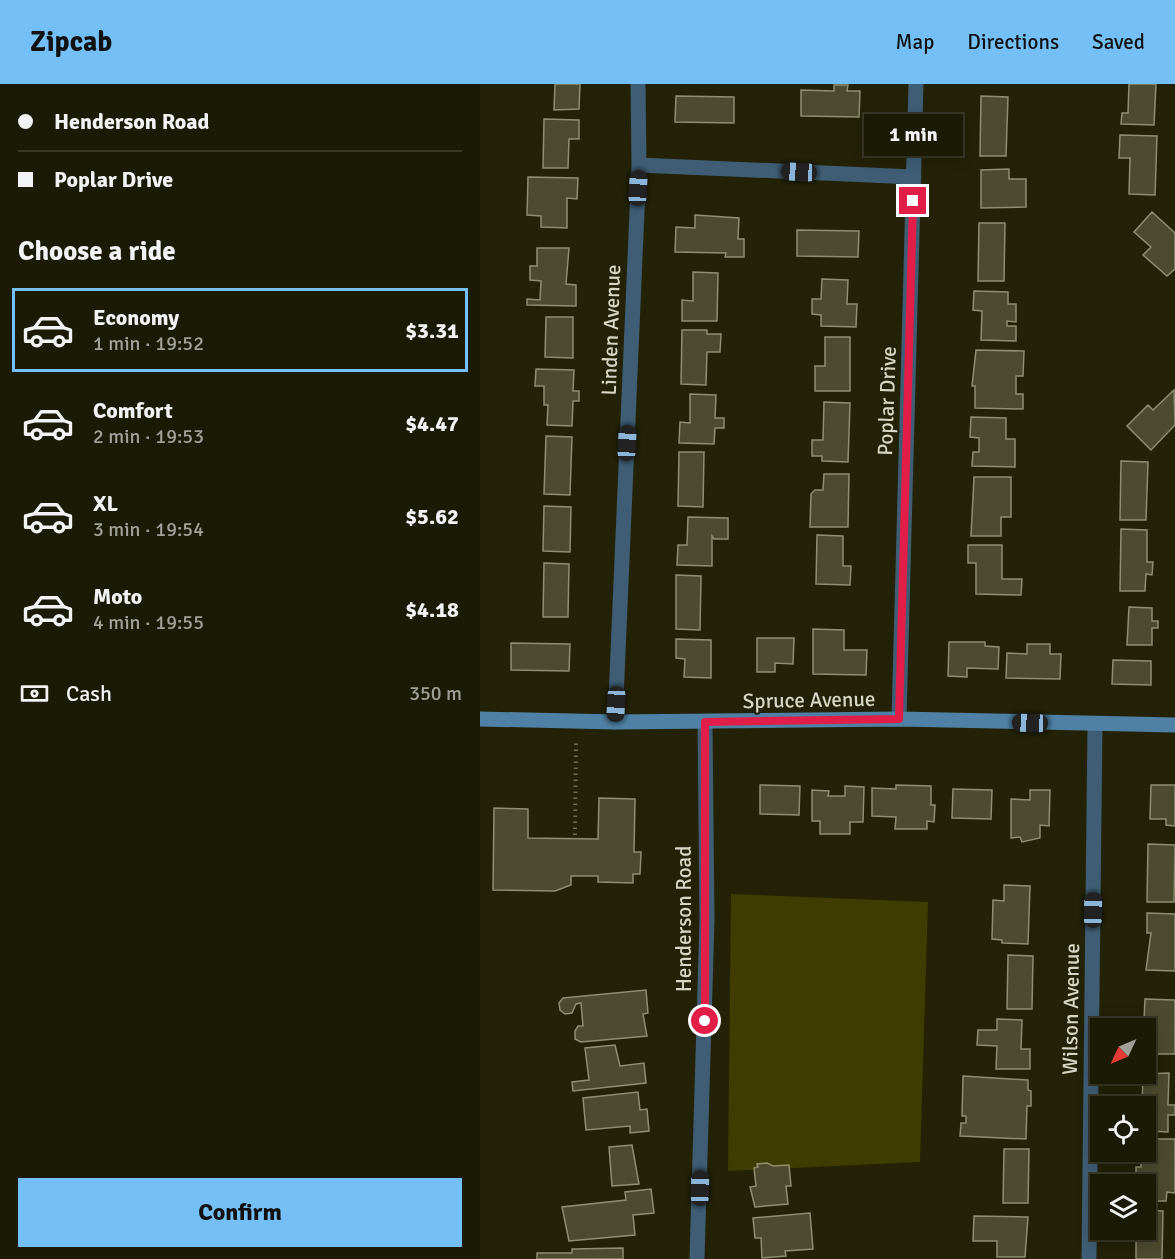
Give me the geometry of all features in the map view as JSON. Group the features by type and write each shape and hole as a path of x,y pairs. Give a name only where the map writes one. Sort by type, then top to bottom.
{"street":[{"name":"Linden Avenue","path":"615,722 639,165 638,84"},
{"name":"Poplar Drive","path":"899,719 916,84"},
{"path":"639,165 914,177"},
{"name":"Spruce Avenue","path":"480,719 615,722 899,719 1175,725"},
{"name":"Henderson Road","path":"697,1259 707,921 705,722"},
{"name":"Wilson Avenue","path":"1089,1259 1095,724"}],"path":[{"path":"575,835 576,742"}],"shaded area":[{"path":"731,894 928,902 920,1162 728,1171"}],"building":[{"path":"555,84 580,84 579,109 554,110"},
{"path":"1129,84 1156,84 1154,125 1121,124 1122,113 1128,113"},
{"path":"834,85 848,85 847,91 860,91 859,117 801,116 801,90 834,91"},
{"path":"676,96 734,97 734,123 675,122"},
{"path":"981,96 1008,97 1006,156 980,156"},
{"path":"544,119 579,120 579,139 569,139 568,168 543,168"},
{"path":"1120,135 1157,136 1155,195 1129,194 1130,158 1119,158"},
{"path":"1009,169 1009,179 1026,179 1026,207 981,208 981,170"},
{"path":"528,177 578,178 577,199 567,198 567,228 541,227 541,216 527,215"},
{"path":"1152,212 1175,233 1175,269 1167,276 1143,255 1151,247 1134,232"},
{"path":"695,215 739,218 738,239 744,239 744,257 725,257 726,253 675,252 676,227 695,228"},
{"path":"979,223 1005,223 1004,281 978,281"},
{"path":"797,230 859,231 858,257 797,256"},
{"path":"537,248 569,248 566,284 576,285 576,306 527,305 527,299 540,300 541,281 530,280 530,266 537,266"},
{"path":"693,272 718,273 717,321 682,321 682,300 693,301"},
{"path":"822,279 848,280 847,304 857,304 856,327 821,326 821,315 812,314 812,299 821,299"},
{"path":"974,291 1008,292 1008,304 1016,304 1016,322 1007,321 1007,326 1016,326 1016,341 981,340 982,311 973,310"},
{"path":"546,317 573,317 573,358 545,357"},
{"path":"682,330 707,330 707,334 721,334 720,352 707,352 706,385 681,384"},
{"path":"825,337 850,337 850,391 815,391 815,366 825,366"},
{"path":"976,350 1024,351 1023,376 1016,376 1016,394 1023,394 1023,409 975,408 975,386 972,386"},
{"path":"536,369 574,370 573,391 579,391 579,401 573,401 572,426 547,425 548,405 544,405 544,386 535,386"},
{"path":"1174,390 1175,425 1151,450 1127,426 1148,405 1153,410"},
{"path":"690,394 716,395 715,418 724,418 724,428 715,428 714,444 679,443 680,422 690,423"},
{"path":"824,402 850,403 848,462 822,461 822,456 812,456 812,440 823,440"},
{"path":"971,417 1006,418 1006,439 1015,439 1015,467 972,466 973,452 979,452 979,438 970,437"},
{"path":"546,436 572,437 570,495 544,494"},
{"path":"679,452 704,452 703,507 678,506"},
{"path":"1121,461 1148,462 1146,520 1120,520"},
{"path":"824,474 849,474 848,527 810,527 811,494 815,490 823,490"},
{"path":"974,477 1011,477 1011,517 1001,517 1001,536 971,536"},
{"path":"544,506 571,507 570,552 543,551"},
{"path":"688,517 728,518 728,539 714,539 712,536 712,566 677,565 678,545 687,545"},
{"path":"1121,529 1147,530 1147,562 1153,562 1152,575 1146,574 1145,591 1120,591"},
{"path":"817,535 843,536 843,566 851,566 850,585 816,584"},
{"path":"968,545 1002,545 1002,579 1022,579 1021,595 976,594 976,563 968,563"},
{"path":"544,563 569,564 568,617 543,617"},
{"path":"676,575 701,576 700,630 676,629"},
{"path":"1129,607 1152,608 1152,621 1158,621 1158,628 1152,628 1152,645 1127,645"},
{"path":"813,629 844,630 844,650 867,650 866,675 813,674"},
{"path":"757,638 794,638 793,664 775,663 775,672 757,672"},
{"path":"676,639 711,640 711,678 684,677 685,659 676,658"},
{"path":"949,642 985,642 985,646 999,647 998,669 967,668 967,677 948,676"},
{"path":"511,643 570,644 569,671 511,670"},
{"path":"1027,644 1050,644 1050,654 1061,654 1060,679 1006,678 1007,653 1027,654"},
{"path":"1113,660 1151,661 1151,685 1112,684"},
{"path":"760,785 800,786 799,815 760,814"},
{"path":"896,785 931,786 931,805 935,805 934,822 927,821 927,829 895,829 896,817 872,816 872,788 896,789"},
{"path":"1151,785 1175,785 1175,826 1166,825 1166,819 1150,819"},
{"path":"845,786 864,787 863,822 850,822 850,834 820,834 820,821 812,821 812,790 829,791 828,796 845,796"},
{"path":"953,789 992,790 991,819 952,818"},
{"path":"1030,790 1050,790 1049,826 1040,825 1040,838 1022,842 1020,837 1011,838 1011,799 1030,800"},
{"path":"599,798 635,799 634,852 641,852 640,874 633,874 633,883 598,882 598,876 571,876 571,885 555,891 493,890 494,808 528,809 528,838 598,839"},
{"path":"1148,844 1175,845 1174,902 1147,902"},
{"path":"1004,885 1030,886 1028,944 1002,943 1002,940 992,939 993,900 1004,901"},
{"path":"1147,913 1175,914 1175,971 1146,970 1151,933 1147,933"},
{"path":"1008,955 1033,956 1032,1009 1007,1009"},
{"path":"646,990 648,1013 643,1014 647,1036 581,1042 575,1039 575,1031 578,1026 583,1026 581,1003 576,1004 572,1013 565,1014 560,1010 559,1003 563,998"},
{"path":"1145,999 1175,1000 1175,1054 1156,1054 1156,1018 1144,1018"},
{"path":"997,1019 1022,1020 1021,1049 1030,1049 1030,1069 996,1069 997,1046 977,1045 978,1030 997,1030"},
{"path":"615,1045 620,1066 644,1063 646,1083 573,1091 572,1082 589,1080 585,1048"},
{"path":"1169,1073 1168,1105 1175,1105 1175,1115 1168,1115 1168,1132 1156,1131 1156,1096 1142,1096 1143,1084 1156,1084 1156,1074"},
{"path":"963,1076 1028,1080 1031,1106 1027,1106 1026,1139 960,1136 961,1123 966,1123 966,1116 962,1116"},
{"path":"638,1092 640,1110 647,1109 649,1131 630,1133 630,1126 586,1130 583,1098"},
{"path":"1156,1139 1175,1139 1175,1193 1167,1192 1166,1201 1156,1201 1156,1174 1136,1174 1136,1167 1141,1167 1141,1162 1156,1162"},
{"path":"632,1145 639,1184 612,1186 609,1147"},
{"path":"1004,1149 1029,1149 1028,1203 1003,1203"},
{"path":"767,1163 773,1166 789,1165 791,1186 786,1186 788,1204 755,1207 750,1187 756,1186 754,1168 758,1167 757,1164"},
{"path":"651,1189 654,1213 633,1215 635,1235 569,1241 562,1207 626,1200 625,1192"},
{"path":"1156,1211 1163,1211 1162,1259 1136,1259 1136,1240 1156,1240"},
{"path":"810,1213 813,1249 785,1251 786,1256 762,1258 761,1238 755,1238 753,1218"},
{"path":"974,1216 1028,1217 1025,1257 997,1257 997,1241 973,1241"},
{"path":"623,1248 623,1259 537,1259 537,1253 572,1253 572,1249"}],"route":[{"path":"705,1021 707,921 705,722 899,719 913,201"}]}
